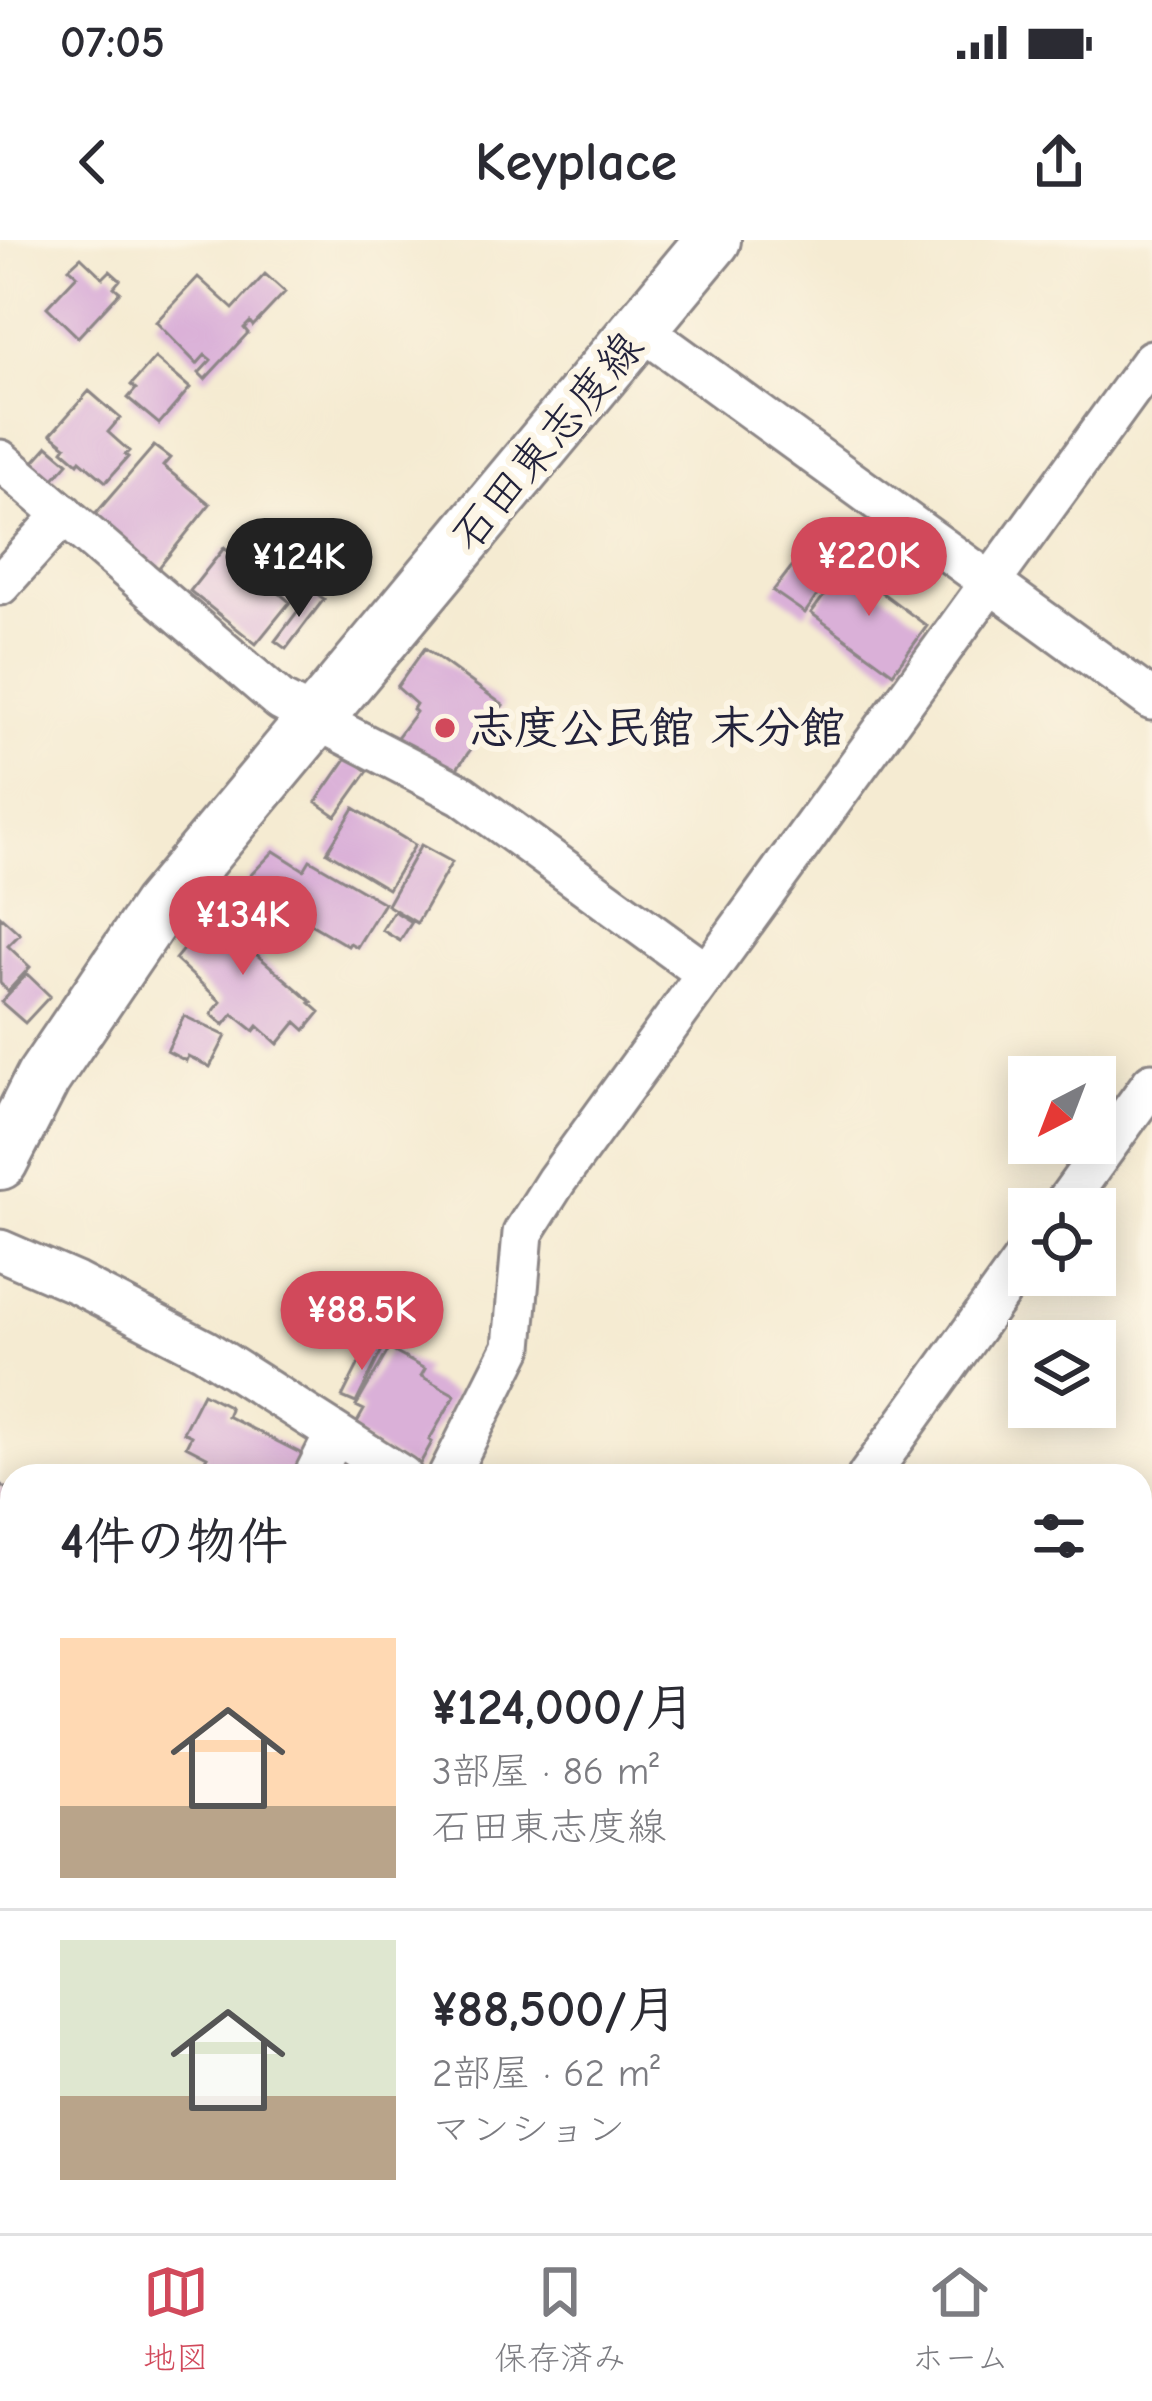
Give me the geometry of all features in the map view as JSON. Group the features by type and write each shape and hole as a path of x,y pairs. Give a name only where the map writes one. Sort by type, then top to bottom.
{"main road":[{"name":"石田東志度線","path":"0,1162 43,1078 158,908 713,240"}],"street":[{"path":"640,328 1152,700"},
{"path":"454,1464 513,1347 523,1234 556,1181 1152,360"},
{"path":"0,460 281,701 461,795 706,973"},
{"path":"0,585 64,514"},
{"path":"1075,1188 1152,1083"},
{"path":"0,1250 76,1283 205,1350 383,1464"},
{"path":"877,1464 1008,1281"},
{"path":"320,1464 335,1434"}],"building":[{"path":"81,257 103,278 110,271 120,280 114,287 120,292 78,337 47,307 77,275 69,268"},
{"path":"265,274 285,292 253,326 250,322 244,328 248,333 205,379 199,373 211,360 205,355 197,364 156,322 198,277 233,309"},
{"path":"155,358 190,388 159,424 128,398 136,389 131,385"},
{"path":"89,391 120,418 108,432 129,451 106,482 63,450 66,446 51,434"},
{"path":"48,446 68,463 51,482 31,465"},
{"path":"154,446 170,458 163,466 210,504 157,570 92,518"},
{"path":"817,534 845,555 805,613 773,591"},
{"path":"276,540 319,569 302,594 259,565"},
{"path":"224,548 290,602 256,644 190,591"},
{"path":"846,566 927,626 893,673 811,613"},
{"path":"313,591 324,599 286,649 275,641"},
{"name":"志度公民館 末分館","path":"425,648 503,705 450,778 392,744 416,712 416,704 397,687"},
{"path":"348,756 368,771 336,816 316,802"},
{"path":"354,808 415,845 388,889 327,852"},
{"path":"421,845 452,862 417,923 387,905"},
{"path":"274,851 304,870 310,860 384,903 357,947 302,919 305,914 247,879"},
{"path":"224,900 250,922 236,937 320,1012 305,1030 296,1022 278,1044 258,1026 254,1031 233,1014 224,1025 211,1014 221,1002 175,959"},
{"path":"394,911 412,922 400,941 382,930"},
{"path":"0,916 20,934 8,946 30,967 8,991 0,983"},
{"path":"27,974 50,996 25,1023 1,1002"},
{"path":"184,1016 226,1036 210,1067 167,1051"},
{"path":"369,1343 382,1350 356,1403 342,1397"},
{"path":"389,1349 425,1369 421,1376 455,1395 420,1464 404,1464 351,1433 364,1410 356,1406"},
{"path":"203,1393 228,1406 227,1416 306,1456 302,1464 208,1464 204,1462 207,1457 186,1446 191,1436 183,1432"}],"place":[{"name":"志度公民館 末分館","path":"445,728"}]}
